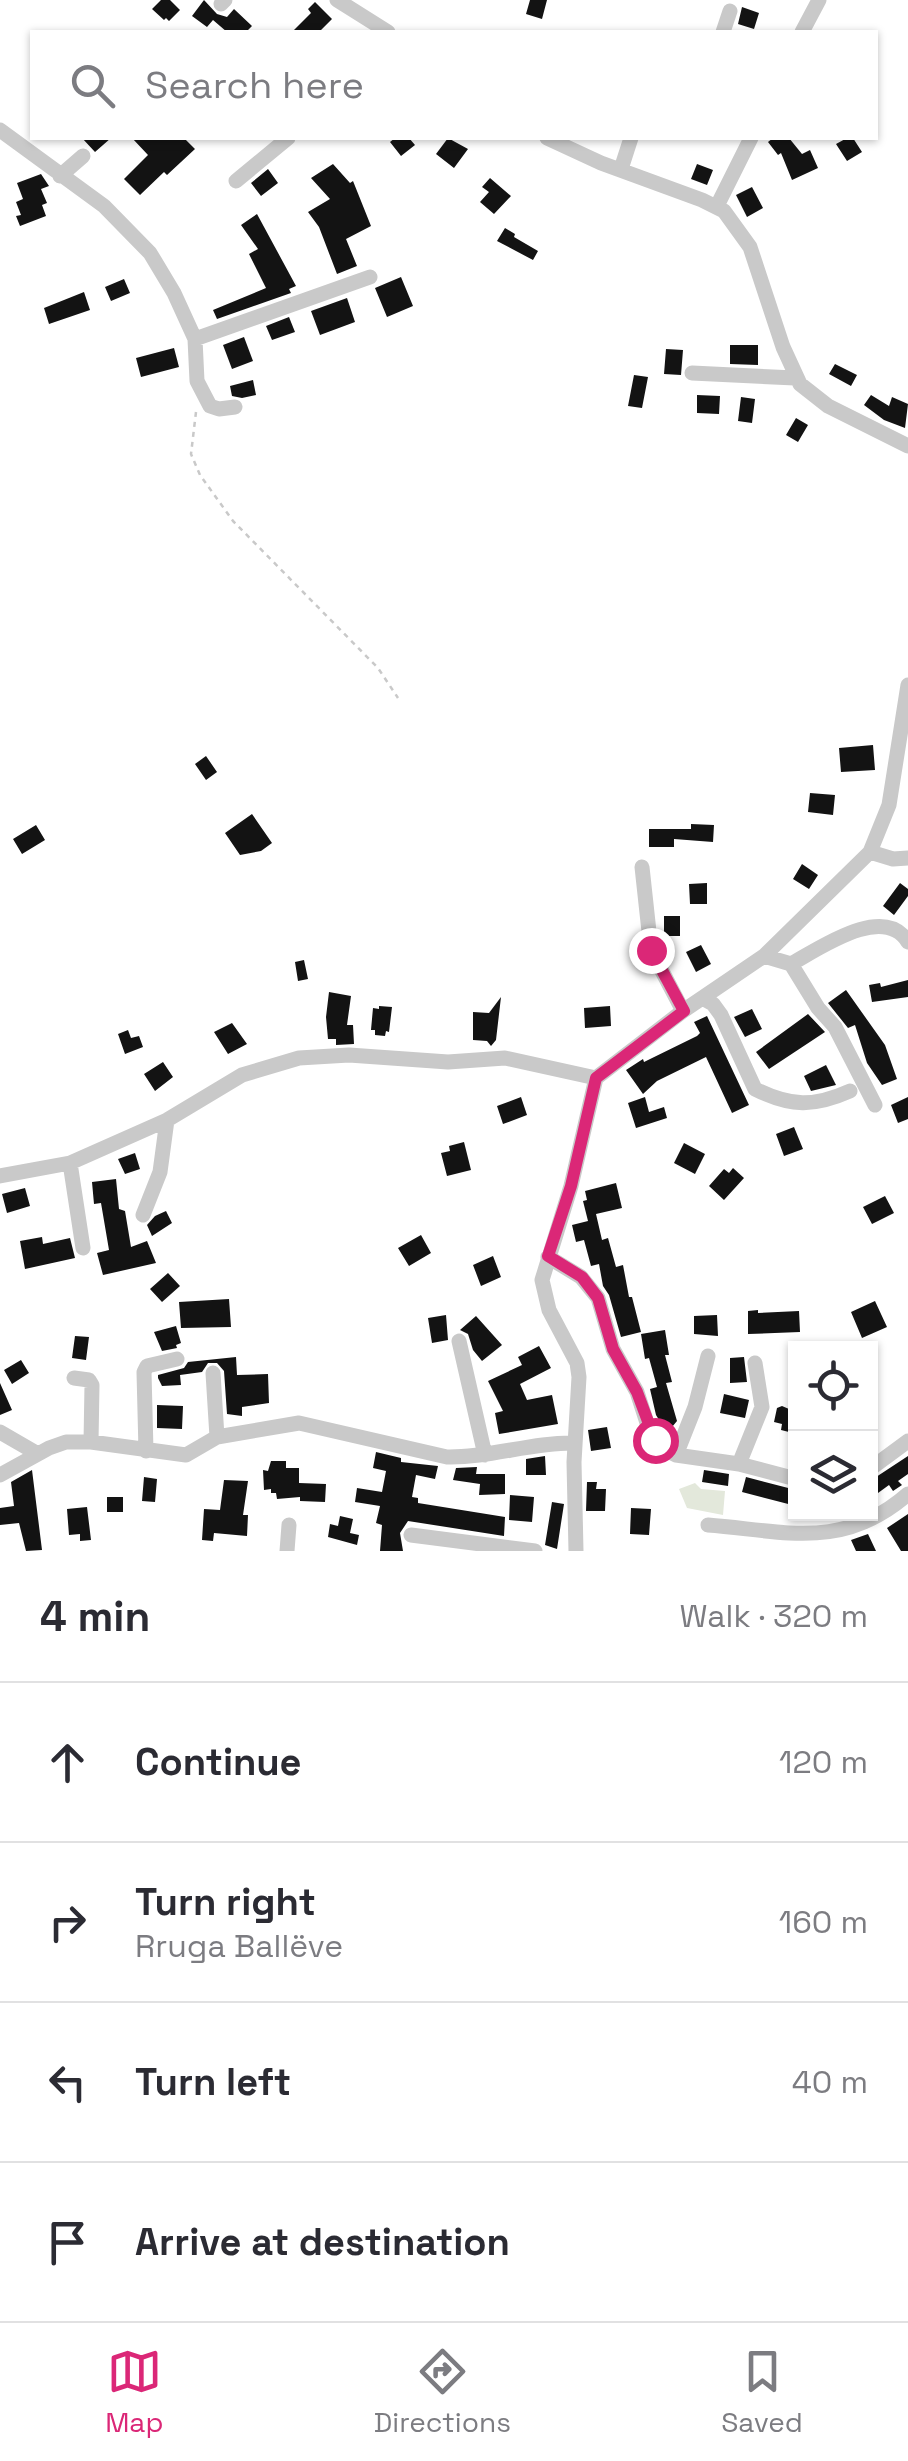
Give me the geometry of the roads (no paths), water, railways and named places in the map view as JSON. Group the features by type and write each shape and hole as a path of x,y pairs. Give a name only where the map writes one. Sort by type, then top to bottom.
{"street":[{"path":"338,0 383,30"},
{"path":"803,30 818,0"},
{"path":"724,30 730,11"},
{"path":"0,130 104,206 150,253 195,339 197,381 210,406 235,408"},
{"path":"236,180 286,140"},
{"path":"551,140 600,164 717,206 733,219 750,247 795,378 828,406 908,446"},
{"path":"621,170 630,140"},
{"path":"717,206 750,140"},
{"path":"60,176 83,156"},
{"path":"195,339 370,276"},
{"path":"692,373 795,378"},
{"path":"576,1551 579,1376 577,1363 549,1310 542,1280 571,1186 596,1078 764,956 870,852 888,806 908,685"},
{"path":"870,852 893,859 908,858"},
{"path":"642,867 651,950 684,1011"},
{"path":"791,964 836,940 885,924 901,931 908,942"},
{"path":"764,956 791,964 818,1008 835,1027 875,1105"},
{"path":"704,999 720,1014 754,1089 810,1105 850,1090"},
{"path":"0,1176 70,1163 167,1120 242,1076 299,1058 349,1056 448,1062 505,1058 596,1078"},
{"path":"143,1215 160,1172 167,1120"},
{"path":"70,1163 83,1248"},
{"path":"548,1256 590,1284 613,1349 637,1392 655,1440 676,1454 739,1464 788,1478"},
{"path":"459,1342 485,1455"},
{"path":"676,1454 708,1356"},
{"path":"146,1451 144,1372 147,1366 177,1359"},
{"path":"739,1464 762,1407 755,1364"},
{"path":"214,1374 217,1437"},
{"path":"74,1378 90,1380 92,1385 91,1442"},
{"path":"0,1475 66,1442 186,1455 217,1437 299,1423 447,1457 575,1443"},
{"path":"0,1432 38,1454"},
{"path":"878,1463 908,1441"},
{"path":"708,1526 814,1535 845,1531 876,1518 908,1494"},
{"path":"287,1551 289,1525"},
{"path":"411,1535 535,1551"}]}
